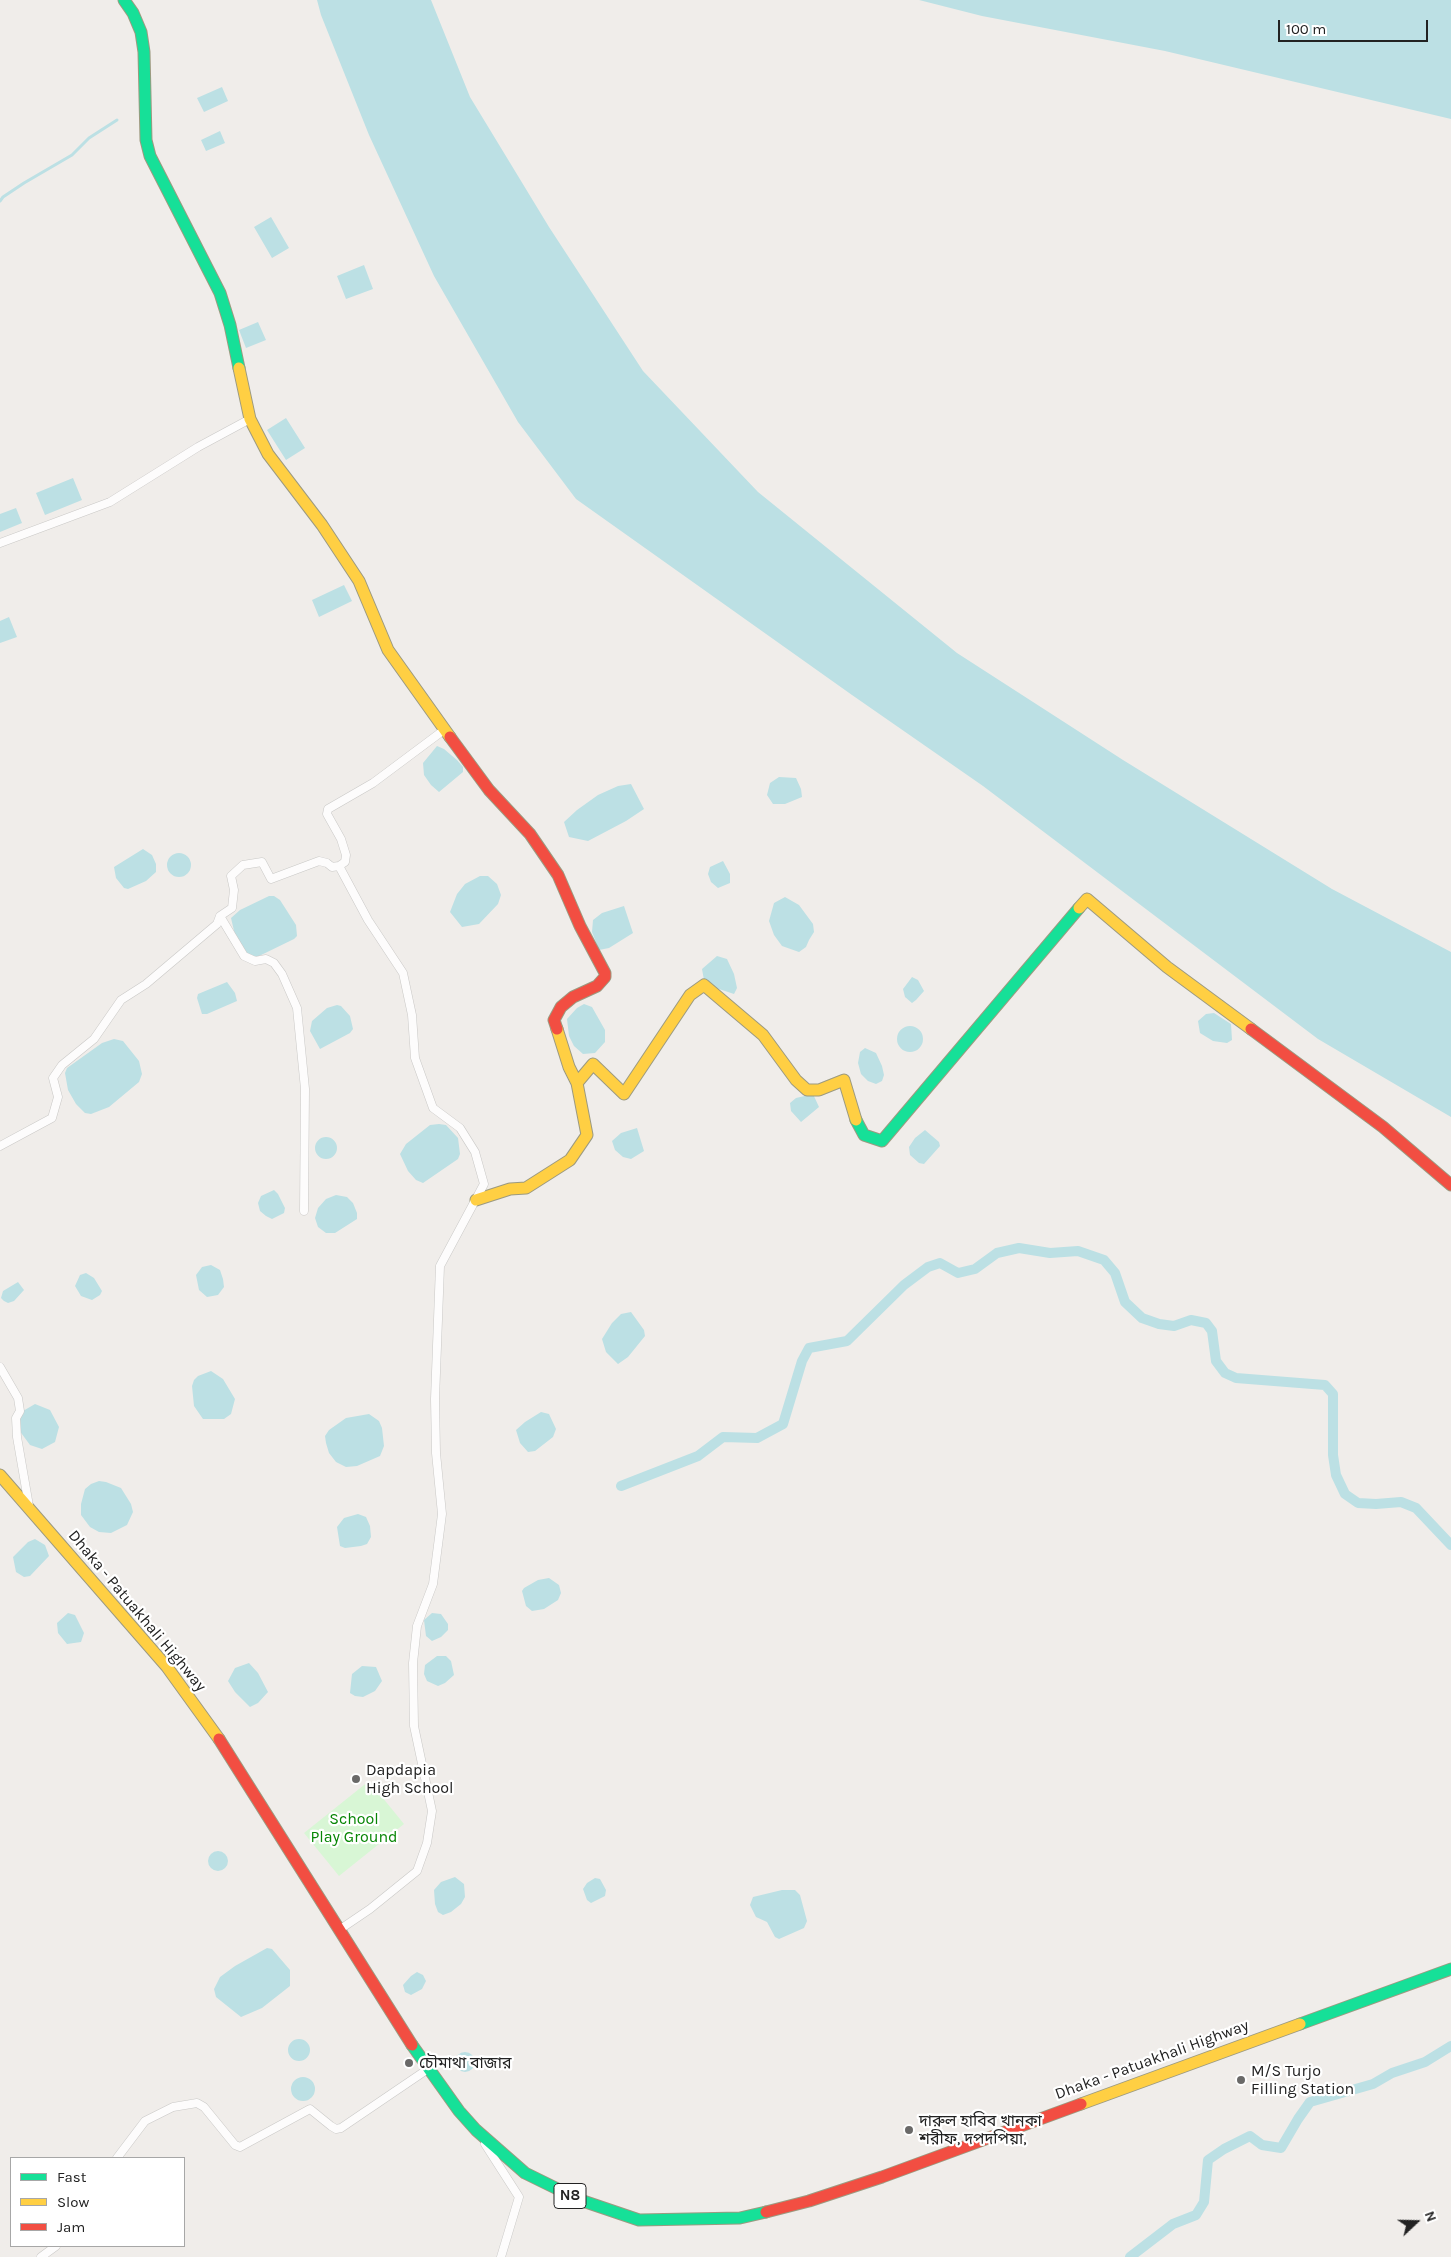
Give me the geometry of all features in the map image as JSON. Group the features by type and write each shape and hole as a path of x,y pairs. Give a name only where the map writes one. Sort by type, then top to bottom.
{"main road":[{"path":"124,0 141,32 144,52 146,140 150,156 220,293 230,325 250,419 268,454 322,524 359,581 388,650 489,790 530,834 558,875 580,926 605,973 605,977 597,986 573,997 561,1007 554,1020 568,1067 577,1083 587,1135 570,1160 526,1188 510,1188 476,1200"},
{"path":"577,1083 593,1064 624,1094 690,995 704,985 763,1035 796,1080 807,1090 819,1090 844,1080 857,1122 864,1135 882,1141 1087,900 1167,967 1383,1127 1451,1185"},
{"name":"Dhaka - Patuakhali Highway","path":"0,1475 167,1667 221,1742 428,2068 476,2130 525,2173 580,2200 639,2220 740,2218 809,2201 882,2177 1451,1969"}],"street":[{"path":"0,543 110,502 198,447 250,419"},
{"path":"0,1146 52,1118 58,1097 53,1078 62,1065 94,1039 121,1000 146,984 217,924 220,916 232,908 234,890 231,876 243,864 262,862 271,879 319,861 332,867 339,866 344,862 346,855 341,839 327,814 328,810 373,783 444,730"},
{"path":"339,866 368,920 403,973 412,1015 415,1058 433,1108 460,1128 475,1152 484,1184 440,1266 435,1399 436,1453 442,1514 433,1584 417,1626 414,1664 414,1726 432,1811 427,1843 417,1871 370,1909 339,1930"},
{"path":"220,916 244,956 255,960 266,959 274,963 282,974 296,1008 305,1089 306,1177 304,1211"},
{"path":"0,1367 18,1398 20,1411 16,1418 17,1436 30,1508"},
{"path":"118,2157 145,2121 173,2107 197,2104 204,2107 235,2145 240,2147 310,2109 331,2126 336,2129 341,2128 428,2068"},
{"path":"476,2130 519,2198 501,2257"},
{"path":"41,2257 55,2247"}],"green space":[{"name":"School Play Ground","path":"369,1781 404,1824 339,1876 304,1833"}],"water":[{"path":"317,0 431,0 470,97 549,227 643,371 758,492 957,653 1123,760 1332,889 1451,952 1451,1117 1318,1039 983,786 576,499 518,422 434,276 369,135 321,15"},
{"path":"919,0 1451,0 1451,119 1165,51 982,16"},
{"path":"222,87 228,101 204,112 197,98"},
{"path":"220,131 225,143 206,151 201,140"},
{"path":"271,217 289,248 272,258 254,227"},
{"path":"364,265 373,289 346,299 337,276"},
{"path":"258,322 266,340 246,348 239,330"},
{"path":"286,418 305,448 286,460 267,430"},
{"path":"73,478 82,500 45,515 36,493"},
{"path":"16,508 22,523 0,532 0,514"},
{"path":"344,585 352,601 319,617 312,600"},
{"path":"9,617 17,637 0,643 0,621"},
{"path":"437,746 444,749 463,767 463,772 439,792 424,775 423,763"},
{"path":"779,777 796,778 802,797 785,804 773,804 767,795 770,783"},
{"path":"631,784 644,809 588,841 569,837 564,822 577,810 598,795 618,786"},
{"path":"143,849 152,855 156,864 156,872 146,881 128,889 124,888 116,878 114,867"},
{"path":"179,853 184,854 190,860 190,870 184,876 179,877 174,876 168,870 167,865 168,860 174,854"},
{"path":"723,861 730,874 730,883 718,888 711,882 708,874 710,867"},
{"path":"480,876 488,876 497,884 501,895 498,904 479,924 462,927 450,912 457,894 465,884"},
{"path":"269,896 274,896 280,900 296,925 297,936 255,958 247,953 235,935 231,918 240,910"},
{"path":"785,897 799,905 813,924 814,932 806,947 799,952 782,946 774,935 769,921 774,903"},
{"path":"624,906 633,933 609,948 599,950 592,932 593,920 602,913"},
{"path":"717,956 727,959 734,974 737,988 734,994 716,988 704,980 702,969"},
{"path":"912,977 918,980 924,991 912,1003 905,997 903,989"},
{"path":"227,982 235,993 237,1001 207,1014 202,1014 197,998 198,994"},
{"path":"584,1004 592,1007 605,1030 605,1042 595,1053 583,1054 574,1046 569,1036 567,1019 577,1008"},
{"path":"337,1005 341,1006 350,1016 353,1029 350,1033 320,1049 310,1031 312,1021 327,1008"},
{"path":"1214,1013 1231,1024 1232,1040 1227,1043 1213,1041 1200,1033 1198,1021 1206,1014"},
{"path":"910,1026 919,1030 923,1039 919,1048 910,1052 901,1048 897,1039 901,1030"},
{"path":"114,1039 123,1041 139,1061 142,1074 139,1082 109,1107 91,1114 85,1113 76,1104 68,1090 65,1073 67,1068 102,1043"},
{"path":"865,1048 876,1053 882,1066 884,1075 882,1081 876,1084 868,1081 861,1074 858,1063 860,1052"},
{"path":"813,1094 819,1107 801,1122 791,1111 790,1103 796,1098"},
{"path":"430,1125 446,1125 458,1138 460,1154 458,1159 423,1183 416,1180 408,1171 400,1154 406,1144"},
{"path":"637,1128 644,1151 631,1159 623,1157 615,1150 612,1141 621,1133"},
{"path":"925,1130 939,1142 940,1146 924,1164 919,1163 910,1155 909,1147 915,1138"},
{"path":"326,1137 334,1140 337,1148 334,1156 326,1159 318,1156 315,1148 318,1140"},
{"path":"274,1190 285,1208 284,1213 272,1219 260,1211 258,1203 261,1196"},
{"path":"336,1195 347,1197 353,1203 357,1219 335,1233 326,1233 318,1227 315,1218 318,1208 326,1199"},
{"path":"211,1265 220,1270 224,1287 218,1295 207,1297 199,1290 196,1275 202,1267"},
{"path":"86,1273 94,1278 102,1291 100,1295 92,1300 81,1296 75,1286 80,1275"},
{"path":"18,1282 24,1290 14,1301 8,1303 4,1301 1,1298 3,1291"},
{"path":"631,1312 644,1330 645,1336 628,1357 618,1364 606,1352 602,1339 612,1323 621,1314"},
{"path":"211,1371 223,1379 235,1399 231,1414 224,1419 203,1419 194,1406 192,1386 194,1380 198,1376"},
{"path":"35,1404 50,1410 59,1427 55,1442 42,1449 30,1445 19,1430 18,1418 23,1411"},
{"path":"541,1412 549,1414 556,1429 553,1437 535,1451 528,1452 520,1443 516,1430"},
{"path":"369,1414 379,1421 382,1428 384,1446 380,1456 357,1466 346,1467 336,1462 329,1453 326,1443 325,1436 329,1430 346,1418"},
{"path":"99,1481 121,1488 131,1504 133,1512 127,1525 111,1533 99,1532 90,1527 81,1515 81,1504 85,1489"},
{"path":"358,1514 366,1517 370,1526 371,1537 367,1544 361,1546 345,1548 340,1546 337,1527 344,1518"},
{"path":"35,1539 45,1545 49,1556 30,1576 24,1577 16,1572 13,1557 28,1542"},
{"path":"549,1578 559,1585 561,1593 558,1600 544,1609 532,1611 526,1606 522,1591 538,1580"},
{"path":"68,1613 75,1615 84,1633 81,1642 67,1644 58,1633 57,1623"},
{"path":"432,1613 441,1614 448,1624 448,1630 441,1637 432,1641 426,1636 424,1620"},
{"path":"437,1656 446,1656 451,1661 454,1675 438,1686 427,1681 424,1674 425,1665"},
{"path":"249,1663 258,1673 268,1692 258,1703 250,1707 235,1692 228,1681 235,1668"},
{"path":"362,1666 376,1667 382,1681 375,1691 363,1697 350,1693 352,1674"},
{"path":"218,1851 225,1854 228,1861 225,1868 218,1871 211,1868 208,1861 211,1854"},
{"path":"455,1877 464,1884 465,1897 461,1904 451,1912 443,1915 438,1912 435,1904 434,1890 441,1882"},
{"path":"595,1878 600,1879 606,1890 605,1896 591,1903 587,1900 583,1889 587,1883"},
{"path":"782,1890 795,1890 800,1895 807,1921 804,1928 779,1939 775,1937 767,1922 756,1917 750,1905 753,1897"},
{"path":"267,1948 272,1949 290,1970 290,1986 262,2008 241,2017 216,1997 214,1989 220,1977"},
{"path":"417,1972 423,1975 426,1981 422,1989 411,1995 405,1992 403,1985"},
{"path":"299,2039 307,2042 310,2050 307,2058 299,2061 291,2058 288,2050 291,2042"},
{"path":"465,2052 472,2055 475,2062 472,2069 465,2072 458,2069 455,2062 458,2055"},
{"path":"303,2077 312,2080 315,2089 312,2098 303,2101 294,2098 291,2089 294,2080"}],"waterway":[{"path":"0,201 24,183 72,155 89,138 117,120"},
{"path":"621,1486 698,1456 723,1437 757,1438 783,1424 802,1361 809,1348 847,1341 904,1285 928,1267 940,1263 958,1273 975,1269 997,1253 1019,1248 1050,1253 1078,1251 1104,1260 1115,1273 1125,1302 1142,1318 1159,1324 1174,1326 1191,1320 1206,1323 1212,1331 1216,1361 1225,1373 1236,1378 1325,1385 1333,1394 1333,1455 1336,1475 1345,1494 1358,1503 1401,1502 1416,1508 1451,1545"},
{"path":"1130,2257 1173,2224 1196,2215 1204,2202 1208,2160 1224,2149 1250,2136 1262,2145 1281,2148 1310,2102 1373,2084 1392,2073 1425,2062 1451,2046"}],"traffic: fast":[{"path":"124,0 133,13 141,32 144,52 146,140 150,156 220,293 230,325 239,368"},
{"path":"856,1120 864,1135 882,1141 1079,908"},
{"path":"1300,2024 1451,1969"},
{"path":"412,2045 459,2111 476,2130 525,2173 580,2200 639,2220 740,2218 766,2212"}],"traffic: slow":[{"path":"239,368 250,419 268,454 322,525 359,581 388,650 450,737"},
{"path":"1079,908 1087,899 1167,967 1251,1029"},
{"path":"577,1083 593,1064 624,1094 690,995 704,985 763,1035 796,1080 807,1090 819,1090 844,1080 856,1120"},
{"path":"476,1200 510,1189 526,1188 570,1160 587,1135 577,1083 569,1067 557,1029"},
{"path":"0,1475 167,1667 219,1739"},
{"path":"1081,2104 1300,2024"}],"traffic: jam":[{"path":"450,737 489,790 530,834 558,875 580,926 605,973 605,977 597,986 573,997 561,1007 554,1020 557,1029"},
{"path":"1251,1029 1383,1127 1451,1185"},
{"path":"219,1739 412,2045"},
{"path":"766,2212 809,2201 882,2177 1081,2104"}],"place":[{"name":"Dapdapia High School","path":"356,1779"},
{"name":"চৌমাথা বাজার","path":"409,2063"},
{"name":"M/S Turjo Filling Station","path":"1241,2080"},
{"name":"দারুল হাবিব খানকা শরীফ, দপদপিয়া,","path":"909,2130"}]}
